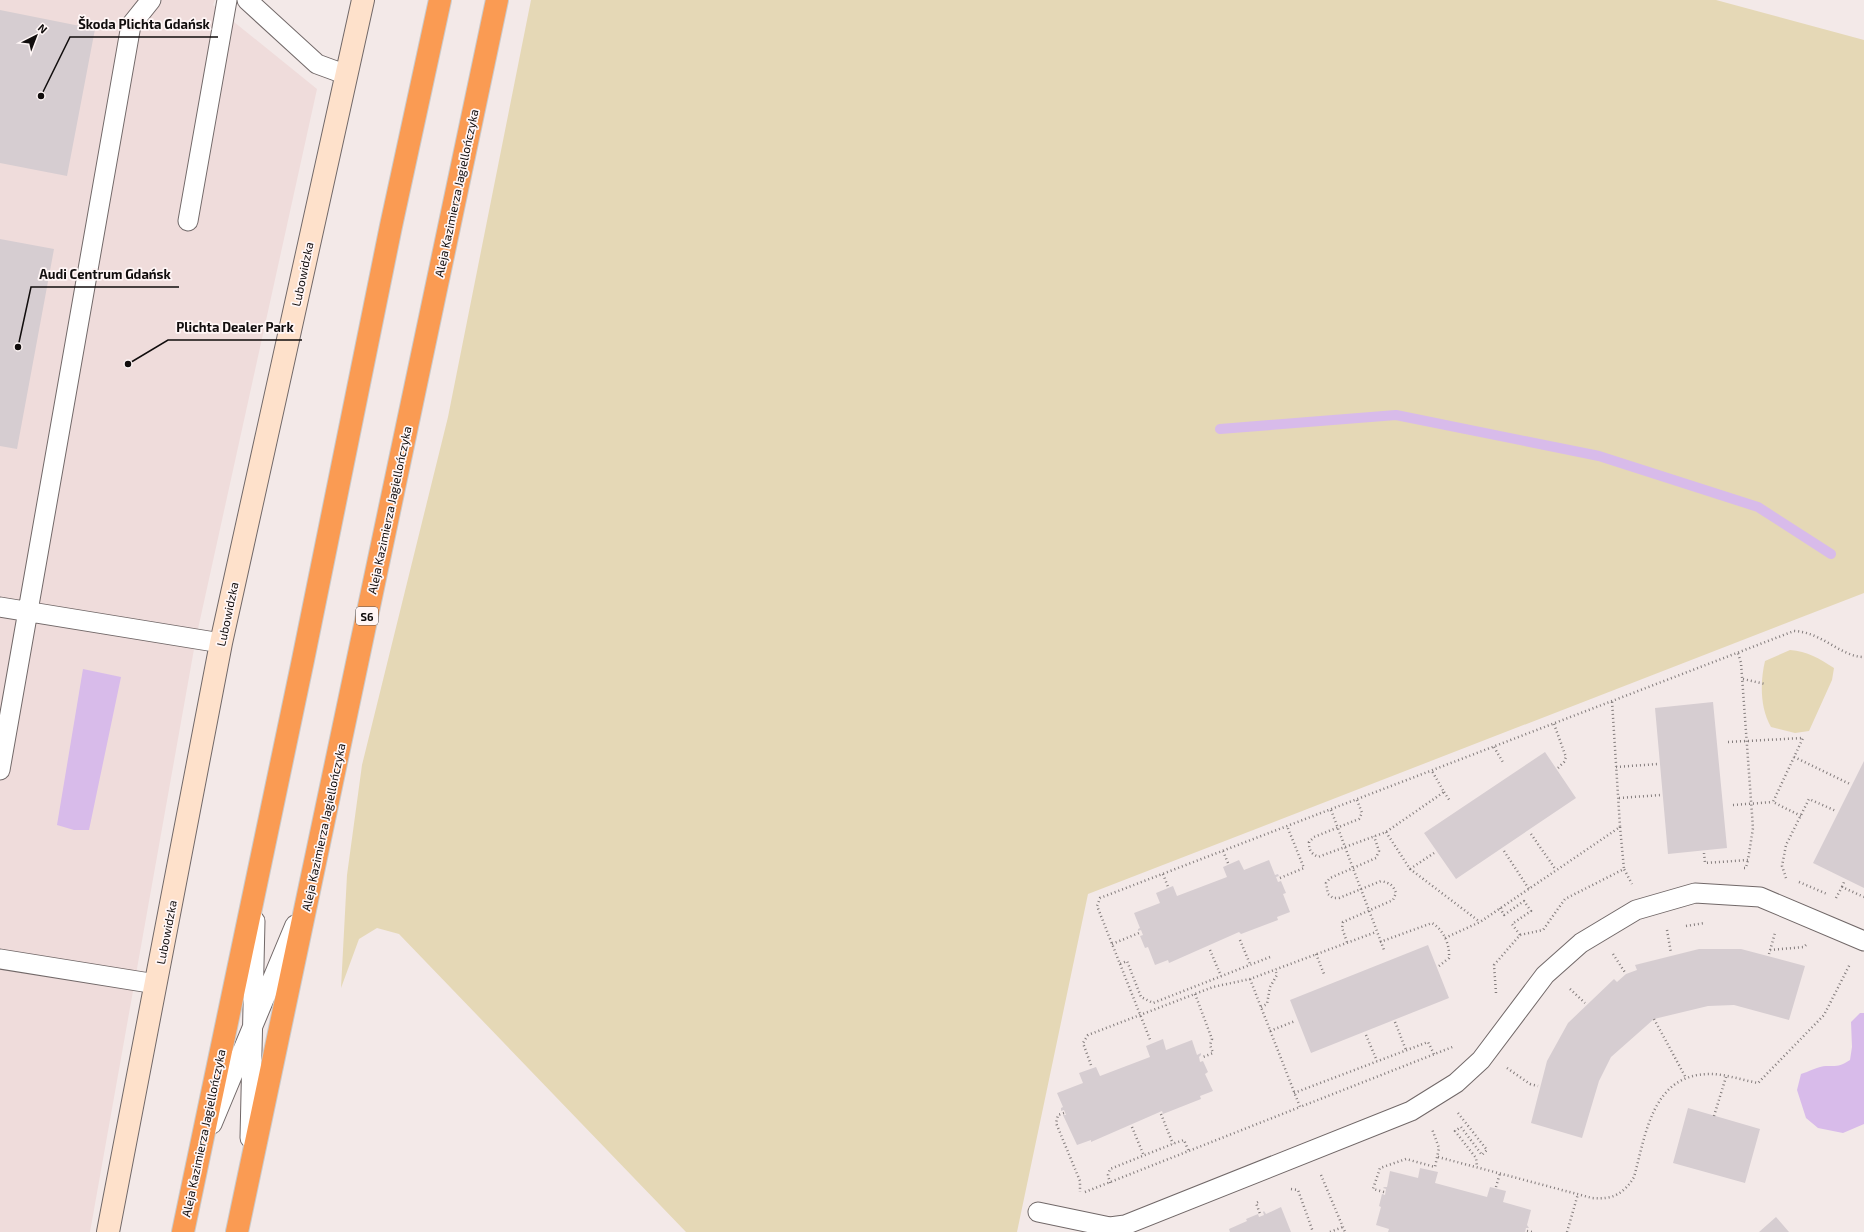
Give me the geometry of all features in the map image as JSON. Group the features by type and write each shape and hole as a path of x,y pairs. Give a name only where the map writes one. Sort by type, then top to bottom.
{"highway":[{"name":"Aleja Kazimierza Jagiellończyka","path":"183,1232 440,0"},
{"name":"Aleja Kazimierza Jagiellończyka","path":"237,1232 497,0"}],"street":[{"name":"Lubowidzka","path":"108,1232 221,643 363,0"}],"lane":[{"path":"0,770 131,25 151,0"},
{"path":"188,221 227,0"},
{"path":"247,0 317,64 347,75"},
{"path":"0,607 221,643"},
{"path":"250,1171 255,883"},
{"path":"197,1160 309,893"},
{"path":"1038,1212 1110,1227 1125,1225 1411,1110 1456,1083 1481,1060 1544,975 1581,943 1636,910 1695,893 1760,897 1864,941"},
{"path":"0,959 156,984"}],"path":[{"path":"1151,1042 1097,906 1100,898 1794,631 1817,635 1850,654 1864,657"},
{"path":"1738,653 1743,679 1753,828 1746,868 1741,868"},
{"path":"1743,679 1765,684"},
{"path":"1612,701 1624,869 1633,886"},
{"path":"1554,724 1566,757 1564,762 1558,768"},
{"path":"1728,742 1803,738 1773,802"},
{"path":"1494,747 1504,764"},
{"path":"1794,757 1850,784"},
{"path":"1616,767 1658,764"},
{"path":"1432,771 1450,801"},
{"path":"1357,800 1362,813 1359,819 1314,837 1309,842 1309,848 1312,854 1318,857 1386,832 1444,792"},
{"path":"1619,798 1661,795"},
{"path":"1786,879 1782,866 1786,845 1809,799 1836,811"},
{"path":"1733,805 1773,802 1801,816"},
{"path":"1331,810 1384,950"},
{"path":"1280,878 1304,868 1287,826"},
{"path":"1445,938 1480,922 1620,827"},
{"path":"1386,832 1410,869 1480,922"},
{"path":"1531,834 1556,870"},
{"path":"1347,942 1342,928 1343,922 1393,900 1396,893 1394,888 1389,883 1381,881 1339,898 1333,898 1328,894 1326,882 1330,878 1376,858 1379,851 1374,836"},
{"path":"1223,851 1228,863"},
{"path":"1504,851 1529,888"},
{"path":"1410,869 1434,853"},
{"path":"1704,853 1705,863 1748,860"},
{"path":"1494,998 1497,990 1494,965 1520,935 1543,930 1565,899 1624,869"},
{"path":"1163,874 1168,887"},
{"path":"1836,898 1844,882"},
{"path":"1842,887 1864,897"},
{"path":"1500,908 1504,915 1524,901 1531,911 1512,924 1520,935"},
{"path":"1680,927 1707,922"},
{"path":"1380,942 1432,923 1441,930 1449,950 1449,958 1446,962 1439,966"},
{"path":"1659,932 1673,928"},
{"path":"1769,954 1776,928"},
{"path":"1667,930 1671,953"},
{"path":"1091,1065 1083,1043 1088,1035 1213,987 1250,979 1376,932"},
{"path":"1112,944 1140,933"},
{"path":"1240,940 1250,964"},
{"path":"1770,950 1804,947 1810,940"},
{"path":"1210,950 1221,976"},
{"path":"1610,951 1626,974"},
{"path":"1316,954 1324,974"},
{"path":"1120,964 1127,961 1141,997 1153,1003 1270,957"},
{"path":"1438,1157 1578,1194 1603,1199 1617,1196 1628,1187 1634,1177 1652,1112 1660,1098 1671,1087 1686,1078 1711,1074 1758,1083 1824,1015 1852,961"},
{"path":"1261,1007 1267,1004 1270,987 1277,975 1275,969"},
{"path":"1250,979 1300,1108"},
{"path":"1565,985 1585,1003"},
{"path":"1195,994 1212,1039 1210,1044 1213,1053 1202,1057"},
{"path":"1654,1020 1686,1078"},
{"path":"1270,1031 1295,1021"},
{"path":"1395,1022 1406,1050"},
{"path":"1366,1035 1377,1061"},
{"path":"1294,1093 1428,1042 1434,1054"},
{"path":"1074,1190 1086,1193 1460,1044"},
{"path":"1502,1072 1510,1062"},
{"path":"1506,1068 1530,1084 1538,1086"},
{"path":"1714,1116 1726,1077"},
{"path":"1451,1116 1463,1110"},
{"path":"1064,1113 1058,1115 1056,1123 1080,1181 1080,1192"},
{"path":"1458,1113 1487,1150 1482,1155 1461,1127 1455,1131 1476,1158 1477,1167"},
{"path":"1161,1114 1173,1144"},
{"path":"1384,1192 1373,1189 1380,1168 1406,1159 1435,1168 1439,1148 1430,1126"},
{"path":"1132,1127 1144,1156"},
{"path":"1110,1183 1108,1175 1110,1169 1173,1144 1184,1140 1189,1152"},
{"path":"1496,1187 1500,1174"},
{"path":"1324,1181 1345,1232"},
{"path":"1284,1191 1292,1188 1298,1190 1313,1232"},
{"path":"1567,1232 1578,1194"},
{"path":"1260,1214 1256,1203 1263,1200"},
{"path":"1330,1232 1343,1228"},
{"path":"1527,1231 1532,1232"}],"shaded area":[{"path":"0,0 215,0 213,5 317,89 196,638 90,1232 0,1232"},
{"path":"531,0 1716,0 1864,40 1864,593 1088,894 1017,1232 686,1232 399,934 377,928 359,939 341,988 347,875 362,765 448,417"},
{"path":"1790,650 1808,654 1834,668 1832,680 1809,731 1795,733 1771,727 1765,712 1762,695 1762,678 1765,661"},
{"path":"83,669 121,677 89,830 74,830 57,825"},
{"path":"1860,1013 1864,1013 1864,1124 1843,1133 1818,1128 1806,1118 1797,1090 1801,1074 1823,1066 1841,1065 1850,1060 1852,1047 1851,1022"}],"building":[{"path":"0,10 95,29 67,176 0,163"},
{"path":"0,239 54,249 17,449 0,446"},
{"path":"1713,702 1727,848 1668,854 1655,708"},
{"path":"1545,752 1576,798 1456,879 1424,833"},
{"path":"1864,761 1864,888 1813,863"},
{"path":"1239,860 1244,870 1269,860 1275,875 1278,874 1279,876 1276,877 1278,882 1281,881 1286,893 1283,894 1290,912 1277,917 1278,920 1241,934 1239,932 1169,963 1168,960 1155,965 1148,947 1145,948 1140,936 1143,935 1141,930 1138,931 1140,928 1134,913 1160,903 1156,893 1173,886 1177,896 1227,877 1223,867"},
{"path":"1428,945 1449,998 1311,1053 1290,1000"},
{"path":"1699,949 1741,949 1805,966 1789,1020 1734,1005 1708,1006 1654,1019 1611,1057 1599,1081 1582,1138 1531,1123 1547,1061 1568,1023 1614,979 1617,982 1626,974 1637,970 1635,965"},
{"path":"1163,1039 1166,1050 1192,1040 1197,1055 1201,1053 1199,1057 1200,1062 1203,1061 1208,1072 1205,1074 1213,1091 1200,1096 1201,1099 1163,1114 1162,1111 1091,1142 1091,1140 1077,1145 1063,1115 1066,1115 1064,1110 1061,1111 1061,1108 1063,1107 1057,1093 1083,1083 1079,1073 1096,1067 1100,1076 1150,1057 1146,1046"},
{"path":"1688,1108 1760,1129 1745,1183 1673,1163"},
{"path":"1420,1168 1438,1172 1435,1183 1487,1197 1490,1187 1506,1191 1503,1202 1531,1210 1527,1225 1529,1228 1526,1228 1525,1232 1388,1232 1389,1229 1376,1225 1381,1207 1379,1206 1382,1194 1385,1195 1386,1189 1383,1188 1387,1187 1390,1171 1418,1178"},
{"path":"1281,1207 1291,1232 1230,1232 1229,1229 1247,1221 1246,1219 1258,1214 1259,1217 1264,1215 1264,1211 1266,1214"},
{"path":"1776,1217 1789,1232 1759,1232"}],"waterway":[{"path":"1220,429 1396,415 1599,456 1758,507 1831,554"}],"place":[{"name":"Škoda Plichta Gdańsk","path":"41,96"},
{"name":"Audi Centrum Gdańsk","path":"18,347"},
{"name":"Plichta Dealer Park","path":"128,364"}]}
